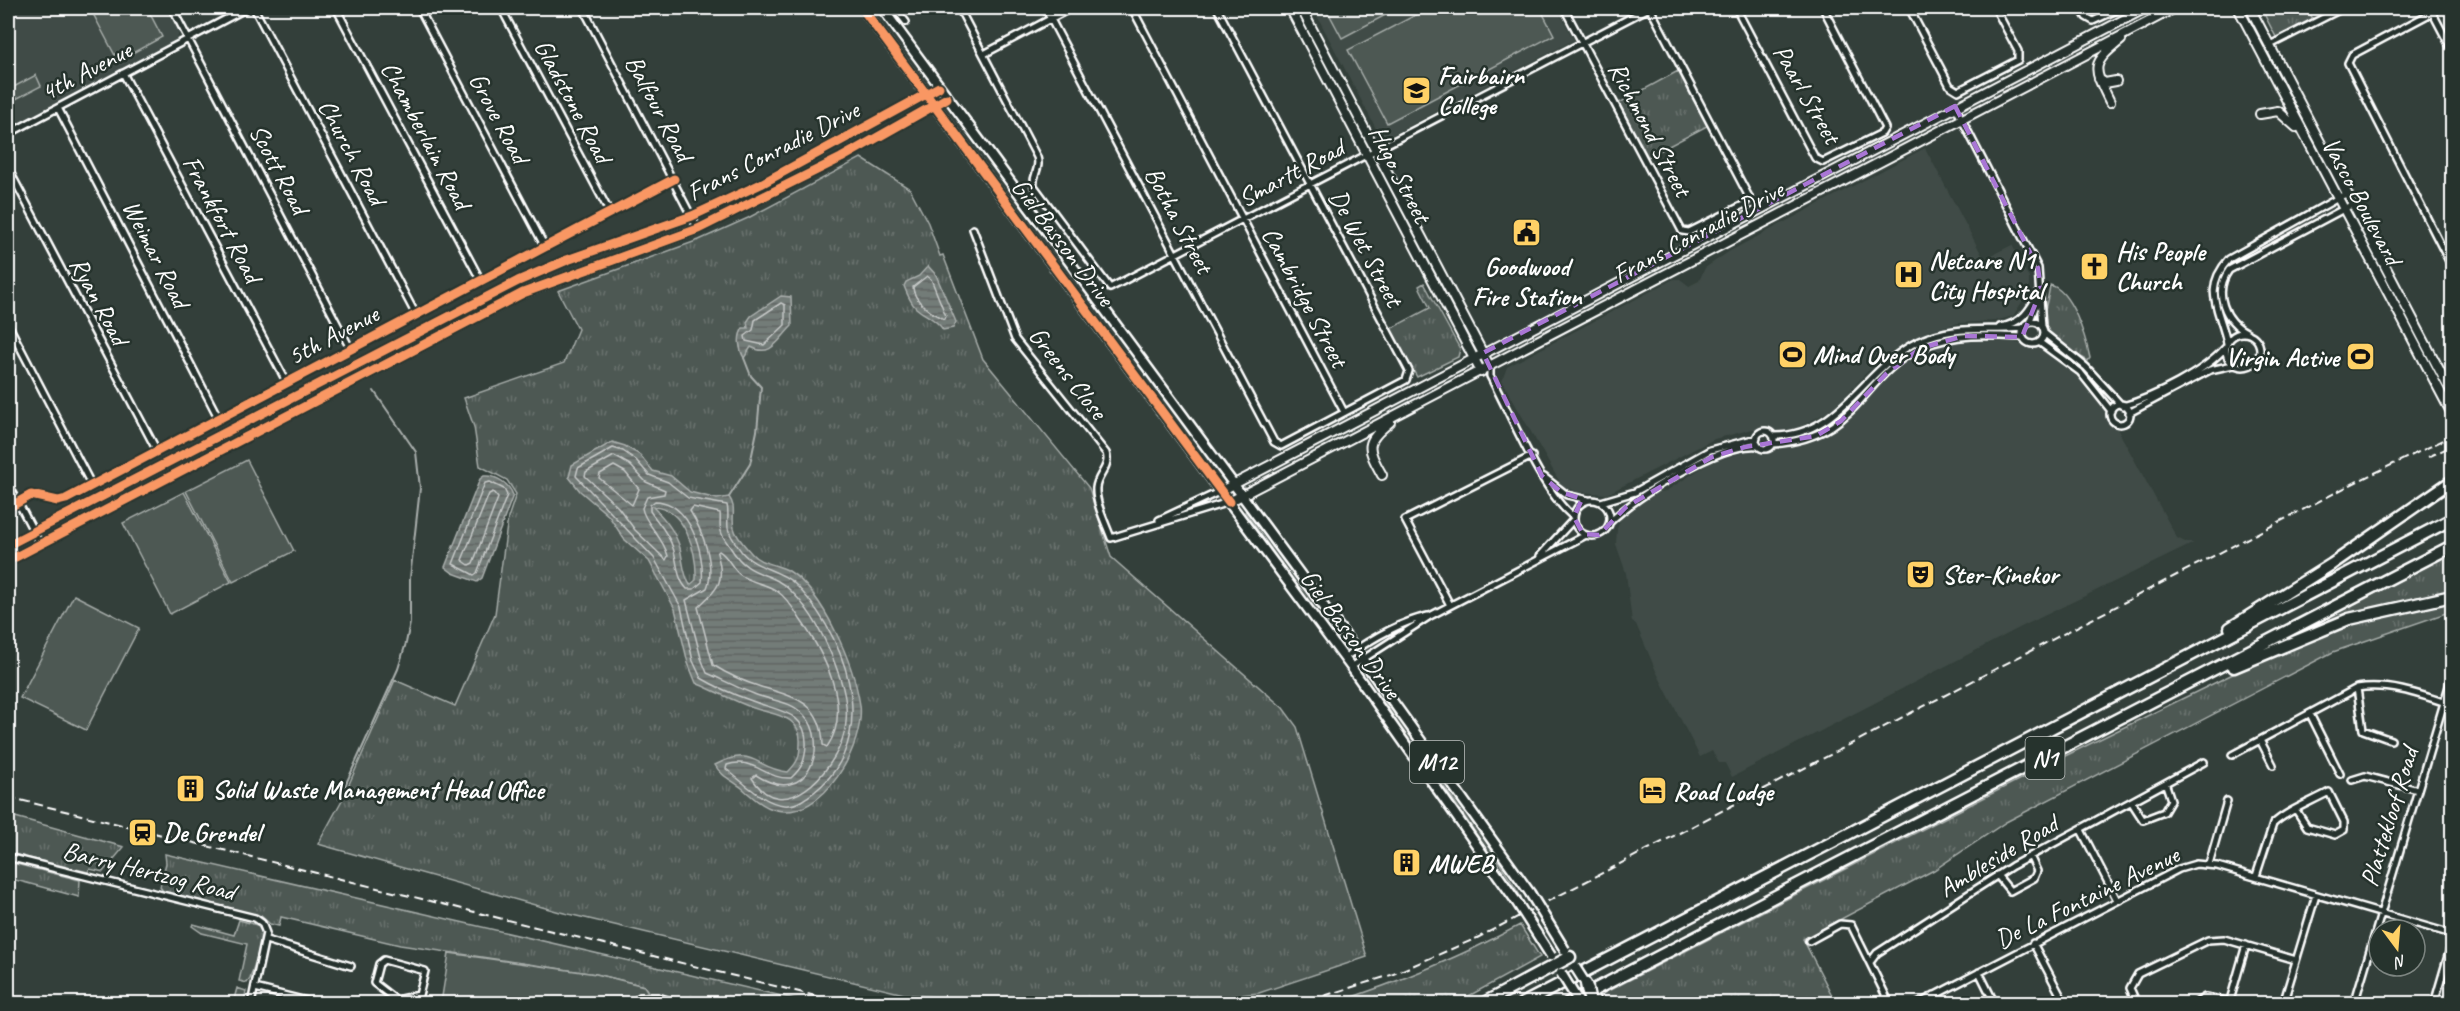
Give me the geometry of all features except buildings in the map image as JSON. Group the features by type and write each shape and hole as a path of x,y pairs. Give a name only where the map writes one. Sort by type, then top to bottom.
{"highway":[{"path":"2182,660 2332,564 2452,481"},
{"name":"N1","path":"1522,1004 2452,519"},
{"name":"N1","path":"1566,1004 1718,923 2009,777 2452,546"},
{"path":"2009,777 2288,643 2349,620 2452,596"},
{"path":"1482,1004 1570,958"},
{"path":"1586,984 1590,1001"}],"main road":[{"name":"Giel Basson Drive","path":"862,8 1344,658 1516,901 1556,964 1590,1001"},
{"name":"Giel Basson Drive","path":"882,8 1356,650 1530,893 1586,984"},
{"name":"Hugo Street","path":"1290,8 1481,372"},
{"name":"Hugo Street","path":"1301,8 1483,353 1490,371"},
{"name":"Frans Conradie Drive","path":"1221,491 2145,8"},
{"name":"Frans Conradie Drive","path":"1229,502 1481,372 1490,371 1962,118 2175,8"},
{"name":"Vasco Boulevard","path":"2238,8 2301,132 2452,412"},
{"name":"Vasco Boulevard","path":"2250,8 2452,394"},
{"path":"2110,102 2096,70 2100,57 2137,27"},
{"path":"2099,79 2108,83 2116,81"},
{"name":"Frans Conradie Drive","path":"8,545 518,281 567,260 692,216 760,184 939,87"},
{"name":"Frans Conradie Drive","path":"8,561 523,293 698,229 841,158 948,98"},
{"path":"2260,114 2278,111 2301,132"},
{"path":"1422,263 1432,258"},
{"path":"1382,475 1370,453 1370,442 1401,413"}],"street":[{"name":"Scott Road","path":"171,8 351,350"},
{"name":"4th Avenue","path":"8,134 247,8"},
{"name":"Church Road","path":"254,8 416,315"},
{"name":"Chamberlain Road","path":"336,8 481,281"},
{"name":"Grove Road","path":"419,8 545,247"},
{"name":"Gladstone Road","path":"501,8 610,213"},
{"name":"Balfour Road","path":"583,8 698,229"},
{"path":"896,8 906,22"},
{"path":"959,8 984,54 1071,8"},
{"name":"Botha Street","path":"1045,8 1275,444 1282,446 1344,412"},
{"name":"Cambridge Street","path":"1132,8 1344,412"},
{"name":"De Wet Street","path":"1217,8 1409,371 1406,380 1344,412"},
{"name":"Richmond Street","path":"1564,8 1682,231 1692,231 1746,203 1749,197 1649,8"},
{"name":"Smartt Road","path":"984,54 1037,157 1039,170 1033,181 1034,186 1110,288 1649,8"},
{"name":"Paarl Street","path":"1736,8 1817,160 1826,161 1882,133 1885,128 1823,8"},
{"path":"1909,8 1950,86 1955,91 2015,63 2019,58 2018,51 1995,8"},
{"path":"2081,8 2087,19 2093,21 2121,8"},
{"path":"2270,45 2343,8"},
{"path":"2452,50 2431,10 2352,55 2348,63 2452,267"},
{"path":"902,16 908,11"},
{"path":"2446,38 2452,34"},
{"name":"Frankfort Road","path":"123,73 286,383"},
{"path":"1955,106 2034,258 2040,277 2041,290 2043,330 2039,342"},
{"name":"Weimar Road","path":"58,108 219,419"},
{"name":"Ryan Road","path":"8,168 157,452"},
{"name":"5th Avenue","path":"8,507 35,495 62,501 674,179"},
{"path":"2234,365 2227,357 2213,295 2216,276 2222,266 2229,259 2347,193"},
{"path":"1351,668 1450,605 1586,535 1603,533 1610,522 1626,507 1690,468 1727,452 1758,446 1765,449 1773,444 1801,441 1828,430 1854,410 1891,369 1921,348 1964,336 2022,337 2030,344 2039,342 2080,372 2111,411 2111,418 2117,424 2126,422 2129,413 2210,370 2234,365 2247,367 2259,356 2259,344 2231,321 2223,305 2221,285 2229,270 2353,204"},
{"name":"Greens Close","path":"973,229 1015,339 1106,453 1106,466 1097,482 1096,492 1111,538 1153,524"},
{"path":"1988,328 2023,328 2029,323 2041,290"},
{"path":"1542,476 1567,495 1601,502 1635,492 1710,450 1756,438 1764,432 1773,436 1795,435 1828,420 1850,402 1887,361 1918,342 1947,331 2007,326 2024,317 2041,290"},
{"path":"2029,323 2036,323 2086,367 2129,413"},
{"path":"8,324 92,486"},
{"path":"2022,337 2023,328"},
{"path":"2111,411 2140,400 2208,365 2238,333 2248,333"},
{"path":"1490,371 1542,476 1558,503 1574,518 1577,528 1586,535"},
{"path":"1773,436 1773,444"},
{"path":"1756,438 1758,446"},
{"path":"1450,605 1405,520 1532,456"},
{"path":"8,483 40,544"},
{"path":"1153,524 1175,510 1221,491"},
{"path":"1532,562 1555,543 1574,518 1577,508 1590,500"},
{"path":"1153,524 1229,502"},
{"path":"1601,502 1608,508 1610,522"},
{"path":"1344,658 1416,619 1430,616"},
{"name":"Plattekloof Road","path":"2354,1004 2452,676"},
{"path":"2232,755 2357,688 2378,686 2401,689 2452,705"},
{"path":"2357,688 2363,730 2391,740"},
{"path":"2310,714 2340,774"},
{"path":"2260,740 2273,765"},
{"path":"2081,830 2204,762"},
{"path":"2352,780 2365,776 2418,790"},
{"path":"2132,803 2143,820 2164,812 2171,801 2166,785"},
{"path":"2256,876 2273,824 2296,810 2329,792 2344,822 2344,830 2335,836 2310,829 2296,810"},
{"path":"2209,864 2227,801"},
{"name":"Ambleside Road","path":"1871,961 1877,953 1997,875 2081,830 2117,900"},
{"path":"1997,875 2010,891 2034,878 2037,871 2030,856"},
{"name":"Barry Hertzog Road","path":"8,857 252,916 264,927 266,940"},
{"name":"De La Fontaine Avenue","path":"1917,1004 2178,869 2209,864 2452,934"},
{"path":"2283,1004 2316,895"},
{"path":"1809,941 1848,923 1871,961 1872,969 1890,1004"},
{"path":"2137,1004 2130,988 2138,975 2208,940 2224,939 2296,960"},
{"path":"251,1004 266,940 351,966"},
{"path":"2434,1004 2452,942"},
{"path":"2033,943 2065,1004"},
{"path":"2194,1004 2205,997 2229,1003 2246,945"},
{"path":"382,960 419,968 425,973 419,995 396,1002 374,983 382,960"},
{"path":"1978,972 1995,1004"},
{"path":"255,988 320,1004"},
{"path":"1934,995 1938,1004"},
{"path":"632,1004 640,997 658,998 680,1004"}],"highlighted area":[{"path":"1955,106 2038,268 2041,290 2022,337 1964,336 1921,348 1886,374 1841,421 1816,436 1745,447 1712,457 1626,507 1599,535 1583,534 1574,517 1582,499 1561,492 1542,476 1483,353"}],"shaded area":[{"path":"8,8 166,8 179,32 177,39 8,128"},
{"name":"Fairbairn College","path":"1313,8 1557,8 1574,40 1382,140"},
{"path":"1925,148 1984,259 2012,245 2029,278 2029,291 2013,316 1995,321 1959,323 1931,330 1895,349 1867,372 1834,408 1796,429 1779,432 1753,429 1714,439 1607,494 1578,492 1562,486 1502,381 1507,367 1674,279 1680,279 1689,286 1699,281 1705,268 1730,251"},
{"path":"1987,338 2011,341 2041,350 2061,361 2080,376 2118,430 2177,538 2187,543 2194,543 2021,627 1732,777 1725,763 1719,763 1712,751 1700,757 1656,671 1636,624 1632,622 1626,573 1616,544 1617,529 1621,518 1632,506 1654,493 1666,491 1711,462 1748,451 1802,444 1829,432 1860,408 1890,373 1928,349 1961,340"}],"green space":[{"path":"90,8 147,8 162,37 118,61"},
{"path":"1326,8 1393,8 1395,10 1342,38"},
{"name":"Fairbairn College","path":"1429,8 1540,8 1554,35 1387,123 1348,50"},
{"path":"2261,8 2307,8 2314,21 2277,39"},
{"path":"1678,71 1707,126 1648,157 1619,103"},
{"path":"36,75 41,86 14,100 8,90"},
{"path":"861,158 910,189 928,223 940,256 943,255 983,359 1089,488 1111,557 1283,708 1297,727 1367,957 1259,993 1165,1003 1009,1004 904,994 560,912 318,844 342,800 395,680 455,706 495,614 508,518 516,494 507,480 480,466 474,427 464,398 564,363 578,329 558,291 699,240 748,218"},
{"path":"1424,283 1460,349 1458,357 1417,377 1390,329 1430,308 1419,286"},
{"path":"2050,285 2065,296 2077,316 2090,358 2088,361 2058,343 2047,330 2044,314"},
{"path":"247,460 294,551 233,582 186,491"},
{"path":"184,492 231,582 170,614 123,523"},
{"path":"1246,510 1339,637 1335,640 1245,512"},
{"path":"2452,553 2452,593 2278,644"},
{"path":"74,595 139,628 86,730 20,698"},
{"path":"2452,599 2452,611 2333,652 2006,822 1934,870 1803,939 1836,1003 1608,1004 1602,994 2061,758 2282,650 2338,627"},
{"path":"1370,678 1466,809 1521,897 1519,898 1452,798 1399,726"},
{"path":"8,815 124,847 103,872 90,869 88,872 8,853"},
{"path":"165,854 812,1003 698,1003 648,992 644,986 596,974 400,945 281,917 279,926 270,924 261,916 163,891 160,887 166,863"},
{"path":"8,862 80,880 79,897 8,878"},
{"path":"239,920 257,925 262,932 262,940 247,983 239,981 247,944 202,933 192,926 193,924 234,935"},
{"path":"1520,925 1540,957 1456,1003 1334,1003 1429,968"},
{"path":"449,953 596,974 644,986 648,992 639,994 624,1003 441,1003"},
{"path":"237,988 246,991 244,1003 233,1003"}],"water":[{"path":"928,266 936,275 956,322 953,328 943,330 934,320 916,308 905,289 906,282 919,276"},
{"path":"781,296 791,297 792,326 774,346 764,350 751,347 744,358 739,343 743,328 748,328 747,322 751,316"},
{"path":"612,442 625,446 640,455 653,471 671,476 690,492 717,499 729,497 733,505 734,528 744,545 760,560 789,571 802,581 814,596 835,631 851,670 860,705 860,721 856,740 838,777 810,804 793,810 771,809 717,769 715,765 728,759 747,757 768,767 788,772 799,756 799,733 796,726 790,720 748,706 696,683 688,663 675,609 649,561 624,539 609,516 580,491 569,477 572,465","holes":["653,507 664,509 681,523 692,545 696,580 690,585 675,536"]},
{"path":"484,476 502,481 513,495 482,578 477,582 453,573 445,567 480,479"}],"waterway":[{"path":"729,497 750,464 757,431 761,387 751,376 744,358"},
{"path":"339,799 398,669 410,623 410,578 420,488 416,452 374,391"}],"railway":[{"path":"1298,1004 1391,975 1477,938 2358,481 2452,436"},
{"path":"2428,457 2452,446"},
{"path":"8,797 848,1004"}],"cycle path":[{"path":"862,8 1229,502"},
{"path":"8,545 518,281 567,260 692,216 761,184 939,87"},
{"path":"8,561 523,293 698,229 841,158 947,98"},
{"path":"8,508 31,495 58,501 66,499 674,179"}],"place":[{"name":"Fairbairn College","path":"1417,90"},
{"name":"Goodwood Fire Station","path":"1527,232"},
{"name":"His People Church","path":"2095,266"},
{"name":"Netcare N1 City Hospital","path":"1908,275"},
{"name":"Mind Over Body","path":"1792,354"},
{"name":"Virgin Active","path":"2360,357"},
{"name":"Ster-Kinekor","path":"1921,574"},
{"name":"Solid Waste Management Head Office","path":"191,789"},
{"name":"Road Lodge","path":"1652,791"},
{"name":"De Grendel","path":"142,832"},
{"name":"MWEB","path":"1407,863"}]}
